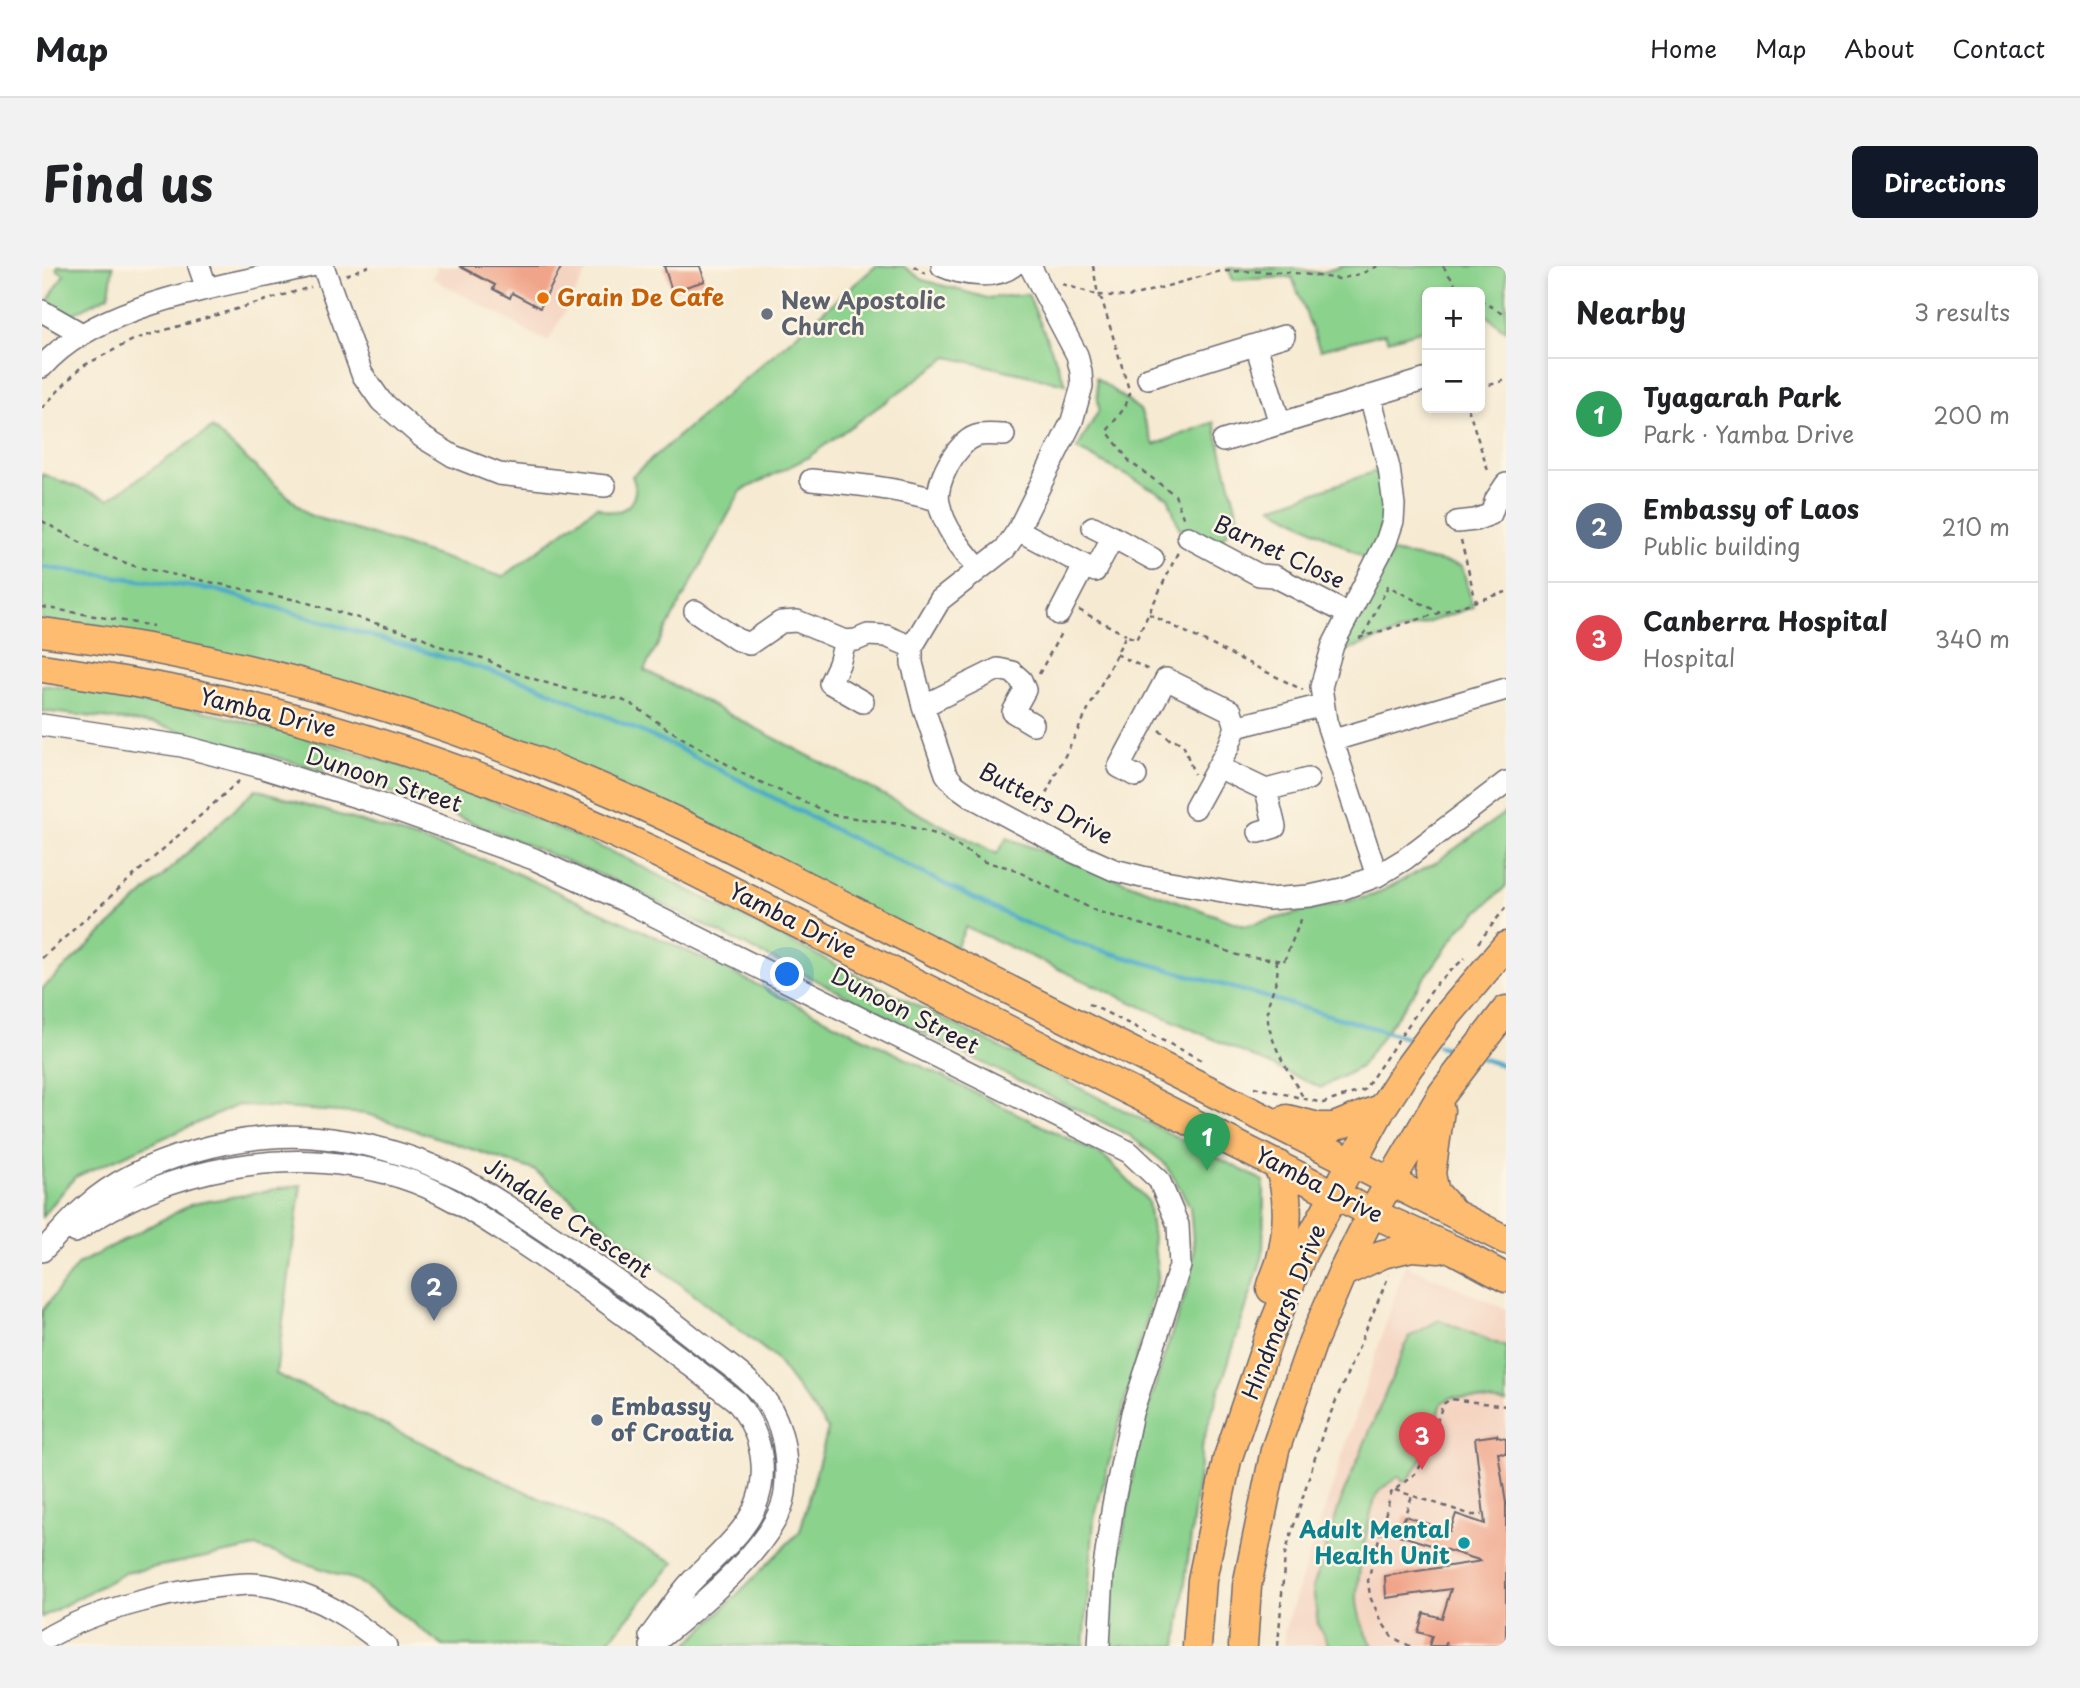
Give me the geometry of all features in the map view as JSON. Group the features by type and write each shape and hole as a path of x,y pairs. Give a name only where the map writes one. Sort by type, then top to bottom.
{"main road":[{"name":"Yamba Drive","path":"42,632 172,653 312,686 405,714 540,763 660,814 1506,1240"},
{"name":"Yamba Drive","path":"42,667 200,695 327,727 466,772 556,807 653,850 1506,1278"},
{"name":"Hindmarsh Drive","path":"1197,1646 1202,1580 1227,1460 1270,1334 1303,1252 1382,1108 1397,1063 1434,1013 1506,946"},
{"name":"Hindmarsh Drive","path":"1243,1646 1247,1586 1275,1450 1313,1341 1342,1273 1372,1213 1446,1088 1506,1010"},
{"path":"1446,1088 1430,1174 1436,1192 1454,1213"},
{"path":"1244,1108 1319,1128 1334,1127 1382,1108"},
{"path":"1270,1334 1269,1306 1284,1240 1286,1191 1277,1164"},
{"path":"1342,1273 1383,1254 1412,1247 1456,1251"}],"street":[{"path":"200,266 207,289"},
{"path":"42,367 82,334 142,307 310,266"},
{"path":"942,266 965,273 985,275 1007,271 1013,266"},
{"path":"695,611 736,639 749,644 781,622 797,621 845,641 868,635 886,636 912,647 940,600 1005,549 1018,530 1072,421 1082,386 1077,355 1030,266"},
{"path":"327,275 362,374 381,401 422,437 453,456 499,474 605,486"},
{"path":"42,312 82,334"},
{"path":"1148,378 1284,336"},
{"path":"1256,345 1280,424"},
{"path":"1223,441 1422,380"},
{"name":"Barnet Close","path":"1370,396 1389,468 1394,505 1393,521 1333,645 1321,687 1326,721 1377,876"},
{"path":"978,568 960,547 943,517 937,499 944,473 957,451 976,436 1004,435"},
{"path":"811,480 871,485 937,499"},
{"path":"1457,522 1475,520 1491,514 1502,495"},
{"path":"1093,527 1153,559"},
{"path":"1018,530 1095,571 1113,537"},
{"name":"Barnet Close","path":"1188,537 1259,575 1274,576 1348,614"},
{"path":"1062,608 1084,566"},
{"path":"845,641 831,683 863,702"},
{"name":"Butters Drive","path":"912,647 912,663 923,706 946,774 955,785 1074,852 1114,870 1142,877 1268,899 1310,896 1342,889 1377,876 1405,859 1506,782"},
{"path":"923,706 998,669 1012,672 1021,680 1025,690 1013,712 1034,724"},
{"path":"1136,776 1119,767 1166,679 1231,711 1236,727 1228,748 1195,808"},
{"path":"1334,740 1506,689"},
{"path":"1236,727 1323,702"},
{"name":"Dunoon Street","path":"42,725 183,746 257,766 376,803 534,859 614,895 1129,1152 1159,1180 1178,1225 1180,1266 1132,1413 1113,1504 1099,1646"},
{"path":"1214,774 1266,790 1308,779"},
{"path":"1259,832 1275,827 1266,790"},
{"name":"Jindalee Crescent","path":"42,1253 87,1205 139,1173 187,1152 249,1139 309,1137 364,1143 413,1158 461,1178 515,1211 577,1252 677,1325 750,1383 768,1404 781,1432 787,1465 784,1497 775,1521 762,1542 704,1602 651,1646"},
{"name":"Jindalee Crescent","path":"42,1253 116,1206 196,1174 249,1163 305,1161 360,1167 404,1178 481,1217 564,1271 736,1401 749,1417 760,1442 764,1466 761,1491 754,1511 741,1530 687,1586 642,1646"},
{"path":"42,1641 82,1620 164,1595 249,1584 299,1594 346,1614 386,1646"}],"path":[{"path":"42,408 81,367 135,339 309,287 327,275 341,278 369,266"},
{"path":"1093,266 1098,295 1128,297 1221,271 1287,272 1340,279 1378,266"},
{"path":"1443,266 1460,287"},
{"path":"1485,303 1506,315"},
{"path":"1485,386 1506,380"},
{"path":"1470,413 1494,489 1502,495"},
{"path":"42,521 99,553 137,567 302,601 422,637 439,646 486,659 504,669 540,681 620,699 745,775 833,815 899,824 939,835 985,862 1011,868 1096,911 1209,944 1237,955 1284,961 1310,896"},
{"path":"1457,522 1476,602"},
{"path":"1364,636 1388,586 1440,613"},
{"path":"1333,645 1506,593"},
{"path":"1062,608 1136,640 1158,596"},
{"path":"1021,680 1036,679 1066,624 1062,608"},
{"path":"1149,614 1323,702"},
{"path":"1028,828 1126,635"},
{"path":"1116,654 1166,679"},
{"path":"1143,722 1164,733 1165,737 1172,741 1184,744 1193,774 1214,774"},
{"path":"42,958 257,766"},
{"path":"1476,946 1506,908"},
{"path":"1323,1103 1364,1090 1397,1063 1434,1013 1437,983 1469,955"},
{"path":"1276,960 1279,971 1267,1009 1274,1044 1303,1099"},
{"path":"1278,1646 1285,1554 1324,1429 1389,1273 1383,1254"},
{"path":"1410,1646 1392,1637 1370,1597 1368,1580 1391,1493 1409,1480 1420,1465 1432,1441 1443,1404 1451,1399 1506,1406"},
{"path":"1395,1490 1472,1515 1482,1515"},
{"path":"1399,1530 1412,1496"},
{"path":"1446,1646 1448,1639"}],"shaded area":[{"path":"438,266 590,266 548,342 432,278"},
{"path":"1405,1265 1506,1309 1506,1646 1285,1646 1284,1632"}],"green space":[{"path":"58,266 113,266 109,295 71,315 46,304 64,274 56,269"},
{"path":"876,266 903,266 923,280 987,298 1028,294 1066,384 948,357 807,458 741,491 644,670 997,854 1007,838 1244,926 1374,895 1435,863 1506,812 1506,886 1460,929 1360,1067 1321,1088 966,927 954,952 590,776 42,622 42,474 109,499 212,428 309,515 503,577 597,506 613,512 627,506 635,493 632,476"},
{"path":"1343,266 1506,266 1506,331 1485,314 1485,287 1422,287 1422,330 1388,340 1385,333 1320,350 1292,277 1233,280 1228,268 1292,268 1320,273"},
{"path":"1096,378 1140,410 1154,445 1214,422 1239,519 1215,547 1179,528 1168,497 1077,449 1099,410"},
{"path":"1376,471 1384,498 1383,529 1367,559 1272,507"},
{"path":"1392,552 1462,566 1473,607 1339,653"},
{"path":"42,685 162,700 333,745 438,777 623,857 1264,1181 1263,1255 1203,1441 1177,1646 1110,1646 1112,1603 1138,1443 1189,1284 1194,1252 1190,1207 1163,1162 1129,1135 613,880 427,804 325,771 156,724 42,711"},
{"path":"256,789 494,863 717,965 1105,1157 1148,1201 1158,1276 1094,1519 1084,1646 686,1646 800,1531 828,1429 774,1357 534,1170 367,1114 238,1105 75,1177 42,1217 42,989"},
{"path":"301,1185 276,1374 675,1562 604,1646 443,1646 358,1581 257,1547 125,1573 42,1617 42,1311 78,1264 192,1204"},
{"path":"1439,1320 1506,1347 1506,1403 1452,1397 1442,1403 1428,1448 1412,1475 1403,1482 1399,1476 1383,1488 1378,1493 1371,1512 1357,1600 1362,1624 1373,1646 1329,1646 1318,1625 1313,1588 1342,1497 1409,1337"}],"building":[{"path":"459,266 562,266 540,308 512,293 510,298 493,289 495,285"},
{"path":"664,266 700,266 705,281 672,291"},
{"name":"Adult Mental Health Unit","path":"1497,1435 1506,1439 1506,1454 1498,1453 1506,1503 1506,1646 1429,1646 1432,1636 1418,1632 1424,1613 1442,1618 1451,1589 1386,1598 1385,1576 1482,1561 1399,1535 1405,1516 1450,1531 1456,1514 1485,1524 1475,1438"}],"waterway":[{"path":"42,567 216,590 531,683 676,747 847,836 1018,920 1076,943 1416,1040"},
{"path":"1438,1046 1460,1052"},
{"path":"1482,1059 1506,1066"}],"place":[{"name":"Grain De Cafe","path":"543,298"},
{"name":"New Apostolic Church","path":"767,314"},
{"name":"Tyagarah Park","path":"1207,1171"},
{"name":"Embassy of Laos","path":"434,1321"},
{"name":"Embassy of Croatia","path":"597,1420"},
{"name":"Canberra Hospital","path":"1422,1470"},
{"name":"Adult Mental Health Unit","path":"1464,1543"}]}
